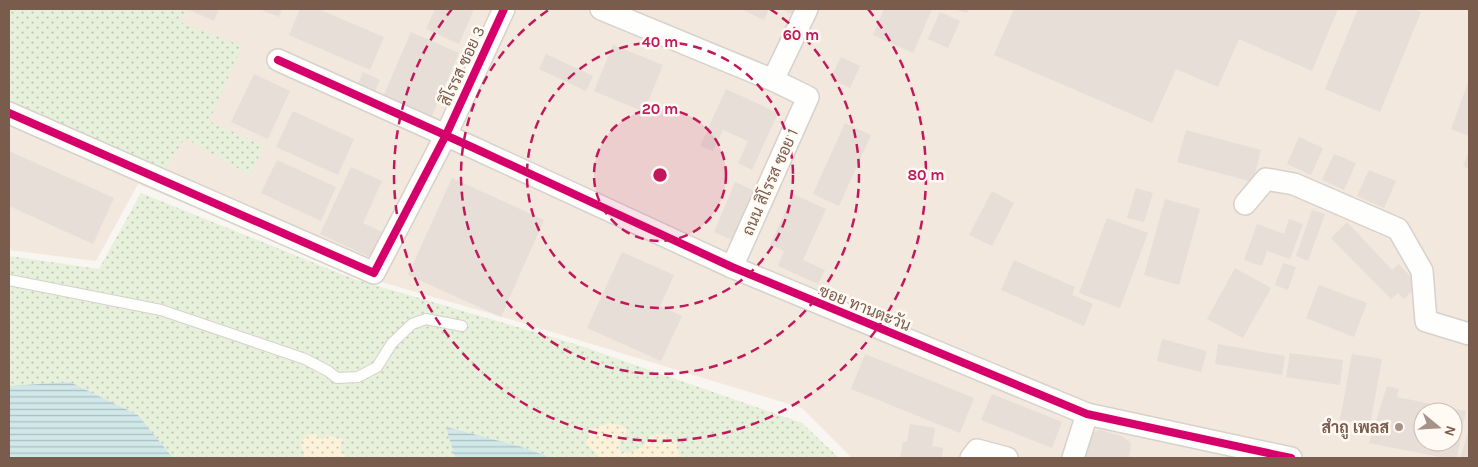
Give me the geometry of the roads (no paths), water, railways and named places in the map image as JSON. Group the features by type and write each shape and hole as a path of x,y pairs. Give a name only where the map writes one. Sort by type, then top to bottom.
{"street":[{"name":"สิโรรส ซอย 3","path":"9,113 374,273 446,136 504,9"},
{"path":"601,9 773,80 807,9"},
{"name":"ซอย ทานตะวัน","path":"278,60 732,267 1087,414 1291,458"},
{"name":"ถนน สิโรรส ซอย 1","path":"732,267 808,97 773,80"},
{"path":"1245,204 1266,179 1294,184 1398,229 1422,271 1426,320 1469,334"},
{"path":"1073,458 1087,414"},
{"path":"971,458 977,450 1007,458"}],"lane":[{"path":"9,280 161,310 305,359 337,378 358,376 377,367 392,343 412,324 426,319 462,326"}],"water":[{"path":"70,382 138,415 173,458 9,458 9,386"},
{"path":"446,427 519,446 552,458 455,458"}],"place":[{"name":"สำถู เพลส","path":"1399,427"}]}
